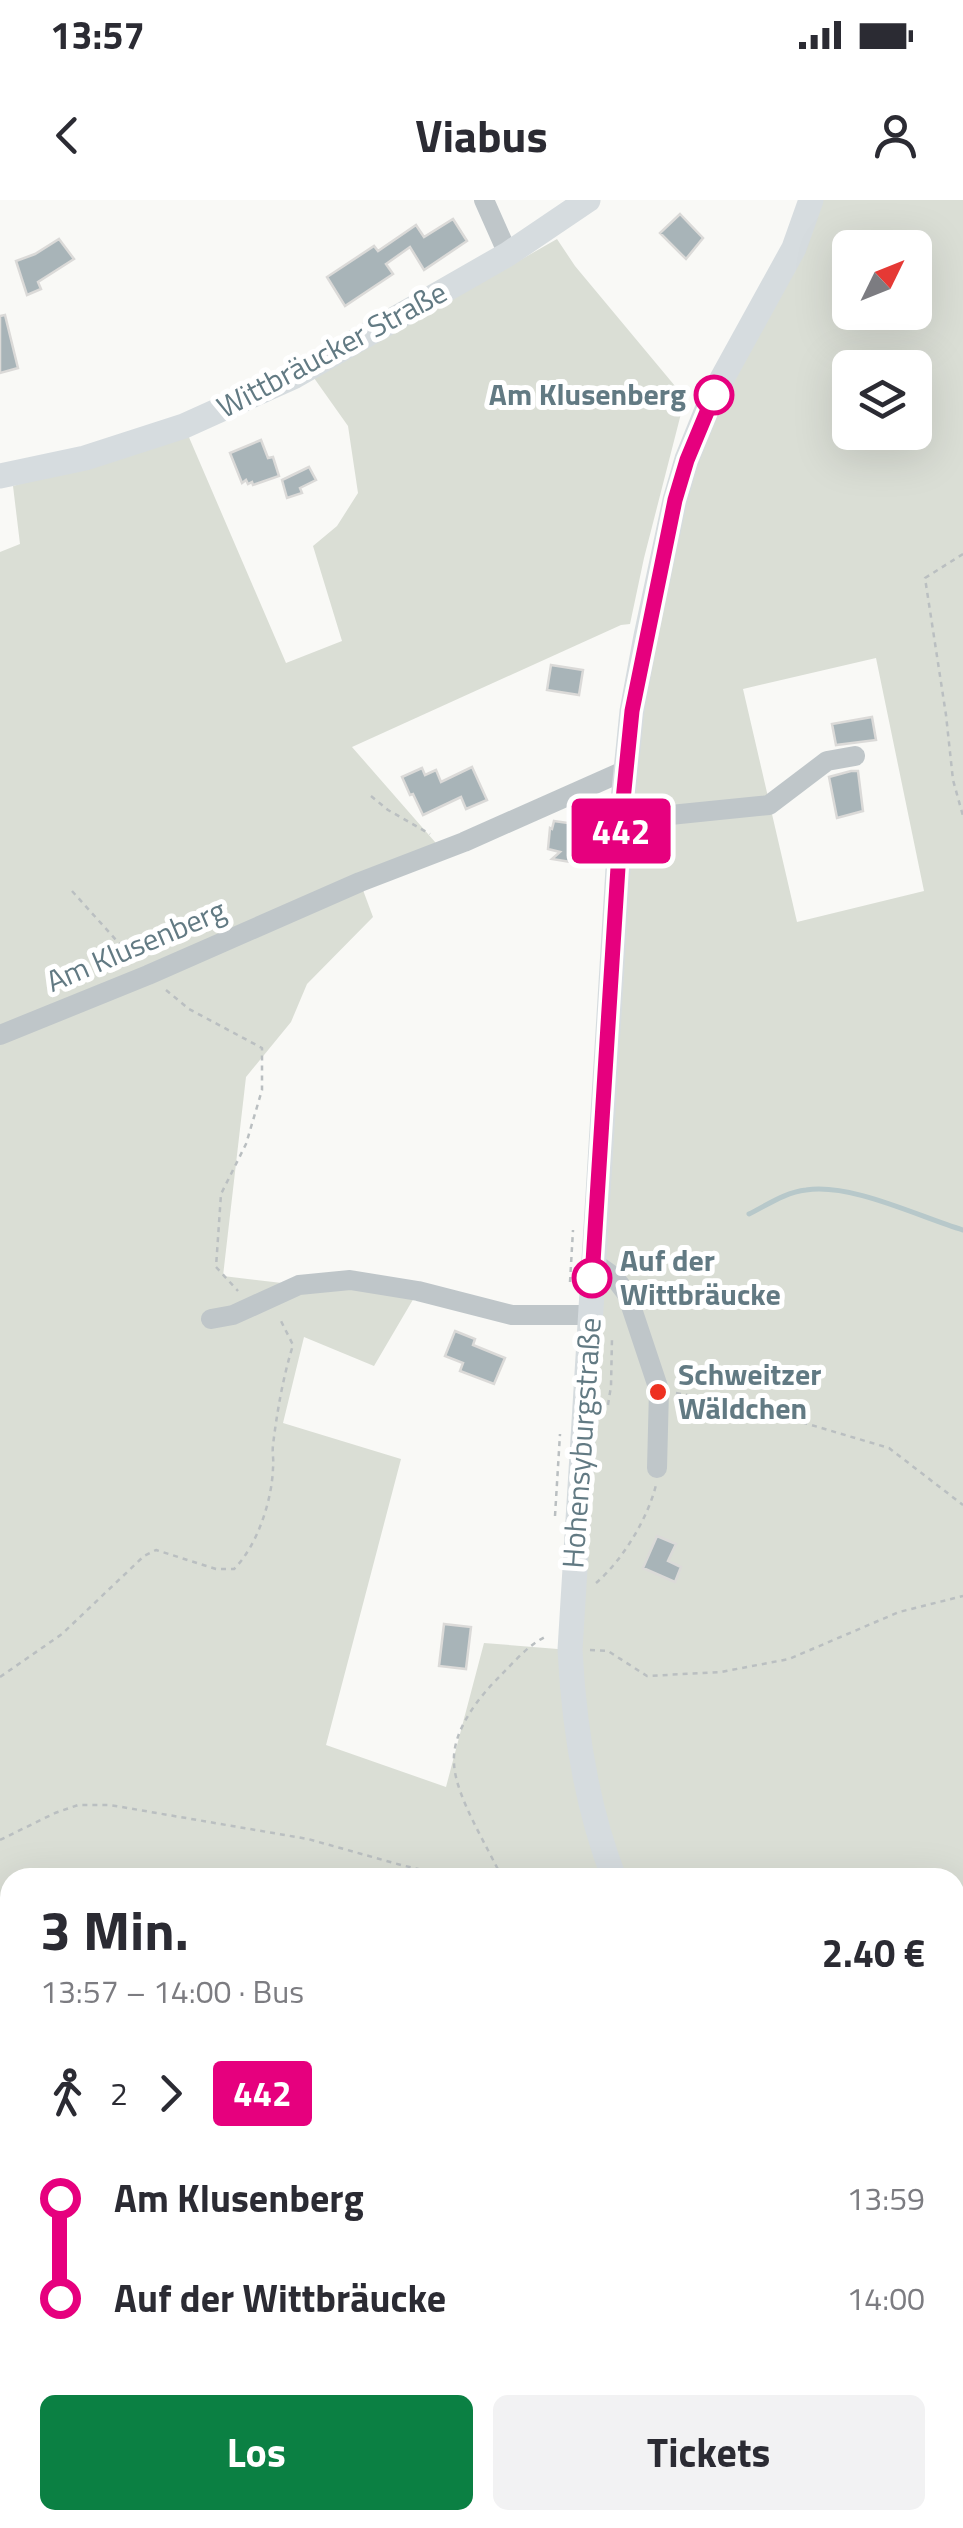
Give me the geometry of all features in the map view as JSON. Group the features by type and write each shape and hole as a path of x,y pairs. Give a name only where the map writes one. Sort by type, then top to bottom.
{"main road":[{"name":"Wittbräucker Straße","path":"0,476 85,458 184,426 295,376 508,254 588,200"},
{"name":"Hohensyburgstraße","path":"610,1868 582,1760 572,1683 571,1616 621,824 632,711 675,500 687,460 714,395 794,248 811,200"}],"street":[{"path":"484,200 508,254"},
{"path":"621,824 770,805 828,761 855,756"},
{"name":"Am Klusenberg","path":"0,1035 626,770"},
{"path":"593,1262 614,1277 627,1294 659,1390 657,1468"},
{"path":"212,1319 233,1315 299,1284 350,1280 418,1291 512,1315 590,1316"}],"path":[{"path":"963,554 925,578 954,780 963,816"},
{"path":"370,796 412,825 454,846"},
{"path":"563,797 583,819 621,824"},
{"path":"588,820 589,814"},
{"path":"0,1677 62,1634 144,1556 156,1550 216,1569 234,1569 246,1557 261,1526 274,1472 273,1448 293,1345 284,1324 261,1302 236,1290 216,1267 221,1194 246,1144 262,1090 262,1048 189,1009 148,974 72,891"},
{"path":"606,1418 612,1386 612,1334"},
{"path":"659,1390 747,1406 889,1448 963,1505"},
{"path":"497,1868 462,1796 454,1750 483,1693 516,1659 571,1616 605,1576 643,1521 656,1489 657,1468"},
{"path":"587,1650 608,1652 647,1676 721,1672 788,1659 900,1612 963,1596"},
{"path":"0,1840 78,1805 110,1805 308,1839 410,1868"}],"shaded area":[{"path":"811,200 963,200 963,1868 0,1868 0,552 20,544 13,486 188,435 286,663 342,641 313,546 337,526 358,493 348,426 314,378 557,239 685,398 630,624 352,747 442,850 360,882 373,917 307,984 291,1022 246,1077 223,1276 299,1285 418,1291 374,1366 304,1337 283,1423 401,1459 326,1745 446,1787 484,1643 570,1650 621,820 675,500","holes":["876,658 924,891 797,922 743,689"]}],"building":[{"path":"680,214 703,238 686,259 660,233"},
{"path":"453,219 467,241 424,270 410,247 386,264 393,274 345,306 327,277 374,246 378,251 416,225 424,237"},
{"path":"59,239 74,259 38,282 41,289 27,295 16,261"},
{"path":"5,315 18,368 0,373 0,316"},
{"path":"261,440 268,458 273,457 279,476 253,485 246,480 242,483 230,453"},
{"path":"309,467 316,480 300,488 302,493 287,498 282,480"},
{"path":"551,665 583,670 579,695 547,690"},
{"path":"872,717 876,740 836,745 832,724"},
{"path":"472,767 487,800 466,809 461,797 423,815 402,777 422,768 425,775 436,770 441,782"},
{"path":"858,771 863,811 837,818 829,777"},
{"path":"554,821 589,826 583,864 552,859 560,852 548,849"},
{"path":"455,1331 475,1339 473,1345 505,1358 494,1384 460,1371 463,1363 445,1356"},
{"path":"657,1536 676,1544 668,1561 681,1567 675,1582 643,1568"},
{"path":"444,1624 471,1627 466,1669 439,1666"}],"waterway":[{"path":"749,1214 791,1193 824,1189 885,1202 963,1230"}],"bus line":[{"name":"442","path":"592,1278 621,820 632,711 675,500 714,395"}],"place":[{"name":"Am Klusenberg","path":"714,395"},
{"name":"Auf der Wittbräucke","path":"592,1278"},
{"name":"Schweitzer Wäldchen","path":"658,1392"}]}
